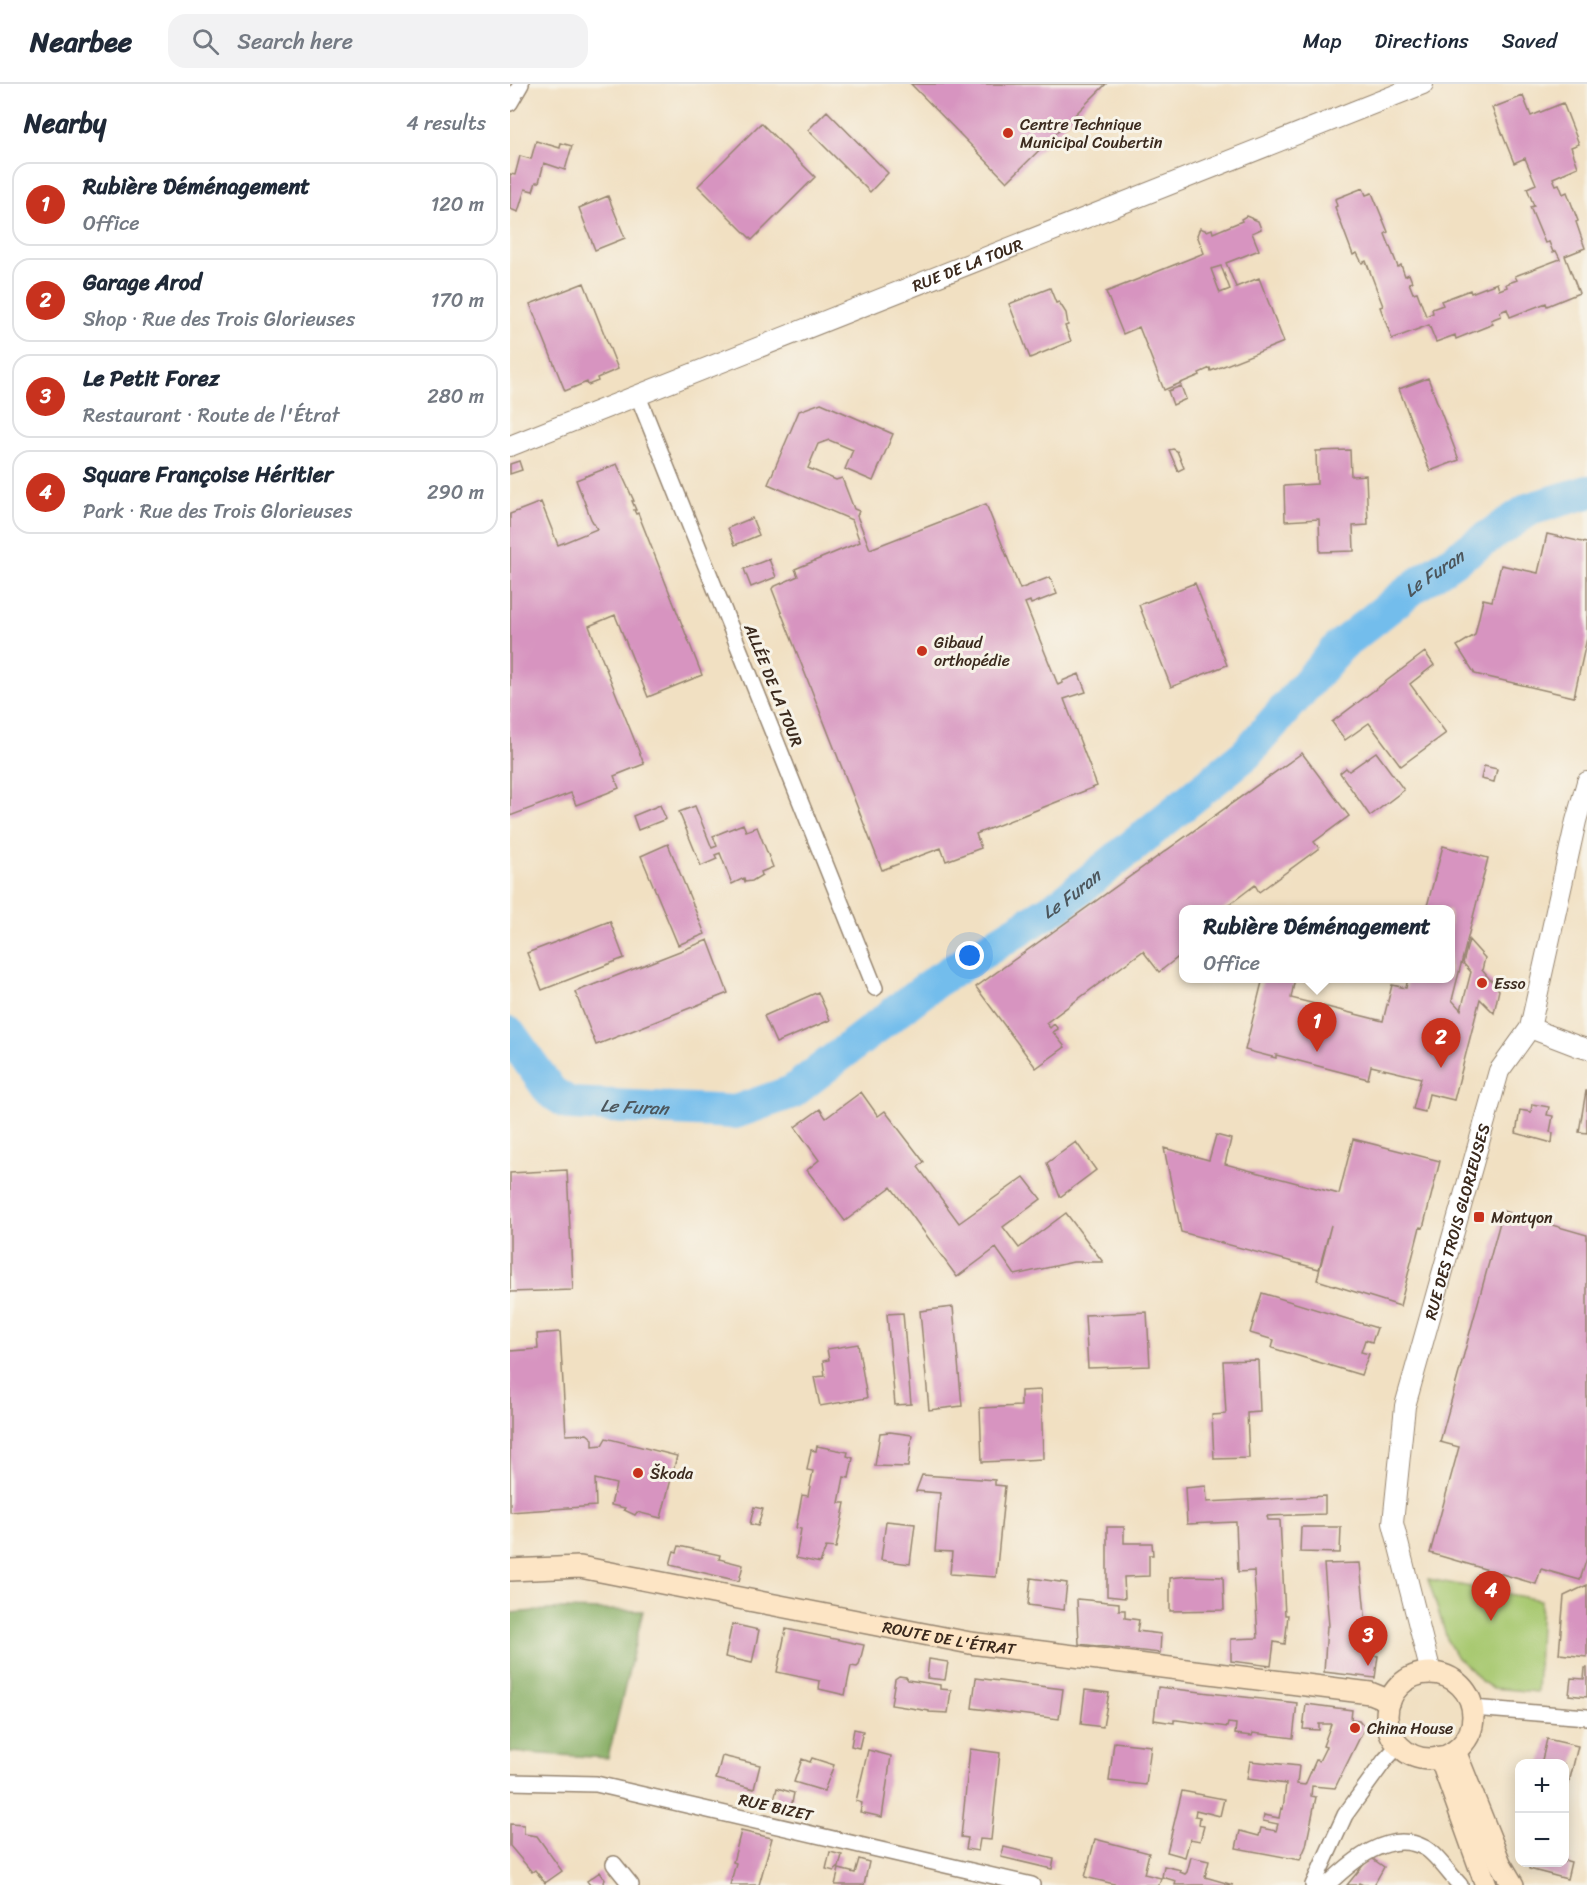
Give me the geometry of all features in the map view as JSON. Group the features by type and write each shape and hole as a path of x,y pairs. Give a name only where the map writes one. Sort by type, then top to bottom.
{"main road":[{"name":"ROUTE DE L'ÉTRAT","path":"510,1569 580,1567 970,1643 1370,1694 1390,1701"},
{"path":"1431,1673 1450,1678 1461,1685 1472,1708 1473,1721 1470,1733 1448,1754 1429,1759 1407,1752 1399,1745 1392,1736 1387,1713 1390,1701 1403,1682 1414,1676 1431,1673"},
{"path":"1448,1754 1486,1885"},
{"path":"1448,1754 1500,1863 1513,1885"}],"street":[{"path":"510,103 521,84"},
{"name":"RUE DE LA TOUR","path":"510,446 1424,84"},
{"name":"ALLÉE DE LA TOUR","path":"638,396 875,988"},
{"name":"RUE DES TROIS GLORIEUSES","path":"1431,1673 1393,1523 1405,1406 1499,1071 1530,1028 1576,821 1587,782"},
{"path":"1530,1028 1587,1048"},
{"path":"1472,1708 1587,1717"},
{"path":"1313,1885 1345,1815 1385,1760 1399,1745"},
{"name":"RUE BIZET","path":"510,1782 596,1784 970,1878 1032,1885"},
{"path":"1327,1885 1365,1852 1407,1840 1426,1848 1460,1885"},
{"path":"614,1864 631,1885"}],"green space":[{"path":"1428,1579 1541,1600 1537,1692 1492,1688 1481,1681 1457,1658 1448,1642"},
{"path":"562,1609 643,1611 608,1758 510,1752 510,1613"}],"building":[{"name":"Centre Technique Municipal Coubertin","path":"911,84 1106,84 1007,182"},
{"path":"1523,96 1531,116 1563,103 1579,144 1571,147 1578,167 1553,178 1556,185 1559,184 1563,194 1567,192 1585,248 1565,256 1579,293 1510,317 1507,309 1500,312 1501,316 1491,320 1493,324 1456,339 1455,335 1436,342 1429,325 1392,339 1380,307 1383,306 1366,261 1362,263 1357,253 1353,255 1335,207 1337,206 1335,199 1363,188 1366,195 1372,193 1388,232 1385,234 1398,267 1401,265 1405,276 1409,274 1412,282 1409,283 1413,293 1417,292 1426,316 1433,313 1432,309 1443,305 1441,301 1497,283 1499,290 1507,287 1506,284 1517,280 1515,276 1560,259 1556,251 1553,252 1549,242 1545,243 1530,207 1534,206 1527,188 1536,184 1525,158 1514,163 1492,108"},
{"path":"827,111 888,173 870,192 808,130"},
{"path":"761,123 815,177 752,240 698,186"},
{"path":"536,141 560,148 561,143 572,146 565,170 544,163 539,182 536,182 533,191 525,189 518,212 510,209 510,174 515,175 520,156 531,159"},
{"path":"608,196 625,238 595,250 579,208"},
{"path":"1246,216 1258,221 1261,229 1252,233 1259,250 1226,263 1236,287 1259,278 1284,342 1211,371 1210,368 1199,373 1200,375 1164,390 1139,327 1123,334 1106,292 1204,253 1197,235 1200,228 1207,231 1212,229 1213,233 1242,221 1241,219","holes":["1221,266 1230,289 1220,293 1211,269"]},
{"path":"584,283 618,369 597,378 598,381 588,385 587,382 565,391 530,304"},
{"path":"1050,288 1056,303 1059,302 1066,313 1068,325 1065,326 1071,341 1030,358 1009,304"},
{"path":"1428,378 1459,460 1430,471 1399,389"},
{"path":"1181,386 1186,399 1173,405 1168,391"},
{"name":"Gibaud orthopédie","path":"821,403 893,434 873,481 845,469 853,450 829,440 818,444 808,468 836,480 842,478 854,509 859,511 857,516 870,549 986,504 1020,589 1050,577 1057,594 1031,604 1030,601 1025,603 1058,685 1079,674 1086,692 1064,699 1097,786 976,834 981,848 946,861 941,848 882,870 772,589 798,576 795,569 860,542 852,520 768,484 799,411"},
{"path":"1169,450 1177,451 1184,468 1178,471"},
{"path":"1350,450 1351,476 1366,475 1368,525 1353,526 1354,551 1320,552 1319,519 1285,521 1284,486 1317,484 1316,451"},
{"path":"519,461 522,470 510,474 510,464"},
{"path":"617,464 634,501 632,501 636,510 634,510 636,514 638,513 702,675 648,697 615,615 589,626 644,764 614,776 619,788 607,793 576,805 571,793 510,816 510,514 541,502 558,545 597,529 576,480"},
{"path":"752,518 759,535 735,545 728,528"},
{"path":"1547,534 1587,543 1587,638 1574,697 1475,674 1457,646 1475,635 1483,599 1492,601 1501,565 1538,573"},
{"path":"769,559 776,577 751,587 744,569"},
{"path":"1195,583 1227,665 1171,687 1139,605"},
{"path":"1425,652 1434,665 1410,684 1446,733 1401,766 1369,723 1345,740 1332,722"},
{"path":"1376,752 1404,790 1370,816 1340,773 1346,768 1349,771"},
{"path":"1302,753 1349,816 1314,842 1319,848 1259,892 1255,885 1229,905 1179,905 1179,957 1159,972 1143,951 1046,1023 1050,1028 1054,1024 1058,1029 1053,1032 1065,1047 1036,1068 976,987"},
{"path":"1484,766 1497,769 1494,782 1481,779"},
{"path":"660,805 666,819 638,830 633,816"},
{"path":"695,806 712,848 717,846 713,836 743,824 746,831 757,827 773,867 761,872 762,875 752,881 745,882 744,878 732,884 720,853 715,855 717,859 701,866 679,812"},
{"path":"668,844 705,934 678,945 641,856"},
{"path":"1443,846 1488,858 1452,1000 1461,1010 1471,972 1463,963 1469,940 1485,958 1482,970 1499,990 1494,1013 1480,999 1454,1100 1429,1094 1425,1112 1413,1109 1421,1078 1371,1066 1368,1079 1276,1055 1276,1058 1245,1050 1262,983 1294,983 1291,998 1383,1021 1392,985 1406,988 1407,983 1455,983 1455,905 1427,905"},
{"path":"610,921 624,958 542,990 527,953"},
{"path":"708,940 728,993 596,1045 575,992"},
{"path":"818,992 830,1020 776,1043 764,1016"},
{"path":"1587,1091 1587,1133 1579,1132"},
{"path":"861,1092 878,1116 885,1111 924,1162 918,1167 959,1223 1024,1177 1041,1199 1003,1227 1019,1248 1066,1213 1103,1262 1073,1262 1015,1275 996,1248 957,1277 891,1187 845,1221 807,1170 819,1160 795,1127 820,1109 826,1118"},
{"path":"1532,1104 1549,1107 1547,1115 1553,1116 1550,1132 1553,1133 1552,1143 1516,1133 1520,1110 1531,1112"},
{"path":"1216,1135 1231,1139 1225,1164 1339,1194 1353,1139 1440,1161 1400,1306 1317,1280 1331,1225 1319,1269 1181,1232 1164,1148 1209,1160"},
{"path":"1076,1142 1096,1170 1060,1197 1047,1163"},
{"path":"567,1170 573,1290 510,1292 510,1173"},
{"path":"1503,1211 1587,1235 1587,1558 1580,1580 1541,1569 1536,1584 1430,1553 1459,1447 1440,1442"},
{"path":"1262,1293 1377,1328 1372,1342 1365,1340 1361,1352 1369,1354 1361,1375 1272,1348 1274,1340 1250,1333"},
{"path":"953,1307 962,1406 929,1410 920,1311"},
{"path":"1147,1312 1150,1366 1088,1368 1085,1315"},
{"path":"903,1313 911,1404 895,1405 887,1314"},
{"path":"560,1332 566,1435 587,1434 593,1439 593,1446 602,1445 606,1438 677,1456 661,1518 637,1512 635,1515 624,1510 625,1508 611,1505 616,1484 595,1479 596,1506 510,1512 510,1351 538,1349 537,1334"},
{"path":"858,1344 867,1398 820,1406 814,1377 825,1376 823,1361 829,1360 827,1349"},
{"path":"1258,1360 1260,1412 1247,1413 1249,1458 1214,1459 1212,1415 1226,1414 1223,1361"},
{"path":"1041,1390 1043,1459 982,1462 980,1408 1021,1406 1021,1391"},
{"path":"880,1433 912,1435 908,1467 875,1466"},
{"path":"817,1446 848,1452 847,1456 853,1458 849,1478 844,1477 839,1503 845,1503 836,1548 826,1547 820,1563 796,1558 801,1529 796,1528 802,1495 808,1496 813,1471 807,1470 811,1450 816,1451"},
{"path":"922,1475 995,1480 995,1485 1005,1486 996,1577 950,1574 952,1552 935,1551 940,1493 916,1491"},
{"path":"1206,1486 1207,1502 1325,1496 1325,1514 1267,1516 1268,1520 1280,1520 1285,1615 1288,1615 1285,1644 1274,1642 1271,1666 1231,1661 1231,1639 1258,1638 1254,1571 1238,1572 1236,1522 1187,1524 1185,1488"},
{"path":"754,1507 763,1509 758,1526 750,1524"},
{"path":"886,1521 915,1524 910,1564 881,1560"},
{"path":"1107,1527 1124,1527 1124,1543 1152,1543 1153,1555 1149,1555 1149,1576 1124,1577 1125,1598 1107,1596"},
{"path":"1301,1527 1341,1527 1340,1553 1300,1552"},
{"path":"679,1546 720,1555 719,1559 743,1565 739,1581 670,1565 674,1551 677,1552"},
{"path":"1360,1563 1369,1655 1378,1656 1375,1678 1324,1672 1327,1626 1329,1626 1324,1564"},
{"path":"1223,1577 1224,1610 1170,1611 1170,1578"},
{"path":"1031,1578 1067,1583 1064,1610 1028,1605"},
{"path":"1587,1585 1587,1657 1559,1654 1564,1596"},
{"path":"1077,1599 1119,1603 1119,1610 1125,1610 1125,1618 1139,1620 1137,1631 1161,1634 1160,1653 1079,1644"},
{"path":"732,1624 759,1630 752,1663 725,1657"},
{"path":"786,1629 864,1645 859,1665 851,1666 845,1695 819,1689 820,1681 777,1672"},
{"path":"929,1659 948,1662 945,1680 927,1678"},
{"path":"1585,1668 1587,1668 1587,1697 1569,1695 1571,1678 1584,1679"},
{"path":"899,1676 906,1677 908,1680 940,1685 940,1689 951,1690 948,1713 891,1705 895,1679"},
{"path":"976,1678 1063,1689 1059,1719 972,1708"},
{"path":"1158,1687 1297,1703 1293,1738 1253,1733 1252,1736 1235,1734 1236,1724 1228,1723 1227,1727 1177,1720 1174,1720 1174,1723 1154,1720"},
{"path":"1085,1690 1109,1693 1103,1727 1081,1724"},
{"path":"1306,1704 1352,1710 1351,1719 1359,1720 1365,1727 1335,1788 1312,1786 1311,1796 1316,1797 1306,1846 1300,1860 1236,1848 1240,1831 1259,1836 1261,1828 1276,1831 1278,1824 1263,1821 1264,1815 1279,1818 1281,1808 1283,1809 1286,1784 1247,1779 1250,1761 1299,1766 1297,1784 1305,1785 1316,1760 1319,1761 1326,1747 1323,1746 1331,1724 1319,1724 1319,1730 1303,1729"},
{"path":"854,1729 863,1731 859,1748 851,1746"},
{"path":"1547,1739 1578,1746 1569,1783 1569,1759 1542,1759"},
{"path":"1114,1742 1151,1746 1146,1785 1109,1781"},
{"path":"970,1749 1000,1753 991,1840 980,1839 978,1851 966,1849 968,1838 961,1837"},
{"path":"868,1750 891,1756 882,1817 860,1812 862,1803 856,1801"},
{"path":"722,1756 760,1765 754,1789 716,1779"},
{"path":"812,1758 834,1765 824,1791 794,1782 802,1759 810,1762"},
{"path":"777,1788 794,1793 791,1808 773,1804"},
{"path":"1182,1791 1224,1799 1220,1816 1196,1810 1195,1816 1200,1817 1199,1825 1204,1826 1200,1841 1190,1839 1185,1857 1167,1852"},
{"path":"510,1824 524,1825 524,1834 537,1836 562,1871 545,1883 535,1870 532,1872 510,1846"},
{"path":"741,1831 772,1838 759,1885 730,1885"},
{"path":"1095,1839 1149,1853 1144,1874 1161,1878 1159,1885 1118,1885 1085,1877"},
{"path":"1004,1847 1054,1859 1052,1869 1001,1857"},
{"path":"830,1852 842,1855 839,1867 834,1871 826,1869"},
{"path":"1191,1857 1209,1861 1205,1877 1233,1885 1175,1885 1176,1881 1162,1877 1164,1866 1181,1870 1180,1872 1185,1874"},
{"path":"1370,1857 1384,1867 1374,1885 1359,1883 1358,1885 1347,1885"},
{"path":"859,1859 869,1862 864,1885 835,1885 839,1869 855,1873"},
{"path":"1569,1861 1571,1862 1567,1879 1529,1869 1529,1867 1569,1867"},
{"path":"600,1872 605,1885 590,1885 587,1881"}],"waterway":[{"name":"Le Furan","path":"510,1034 551,1092 570,1104 735,1112 792,1092 936,981 1062,903 1246,754 1340,646 1418,584 1530,509 1587,492"}],"place":[{"name":"Centre Technique Municipal Coubertin","path":"1008,133"},
{"name":"Gibaud orthopédie","path":"922,651"},
{"name":"Esso","path":"1482,983"},
{"name":"Rubière Déménagement","path":"1317,1052"},
{"name":"Garage Arod","path":"1441,1068"},
{"name":"Montyon","path":"1479,1217"},
{"name":"Škoda","path":"638,1473"},
{"name":"Square Françoise Héritier","path":"1491,1621"},
{"name":"Le Petit Forez","path":"1368,1666"},
{"name":"China House","path":"1355,1728"}]}
